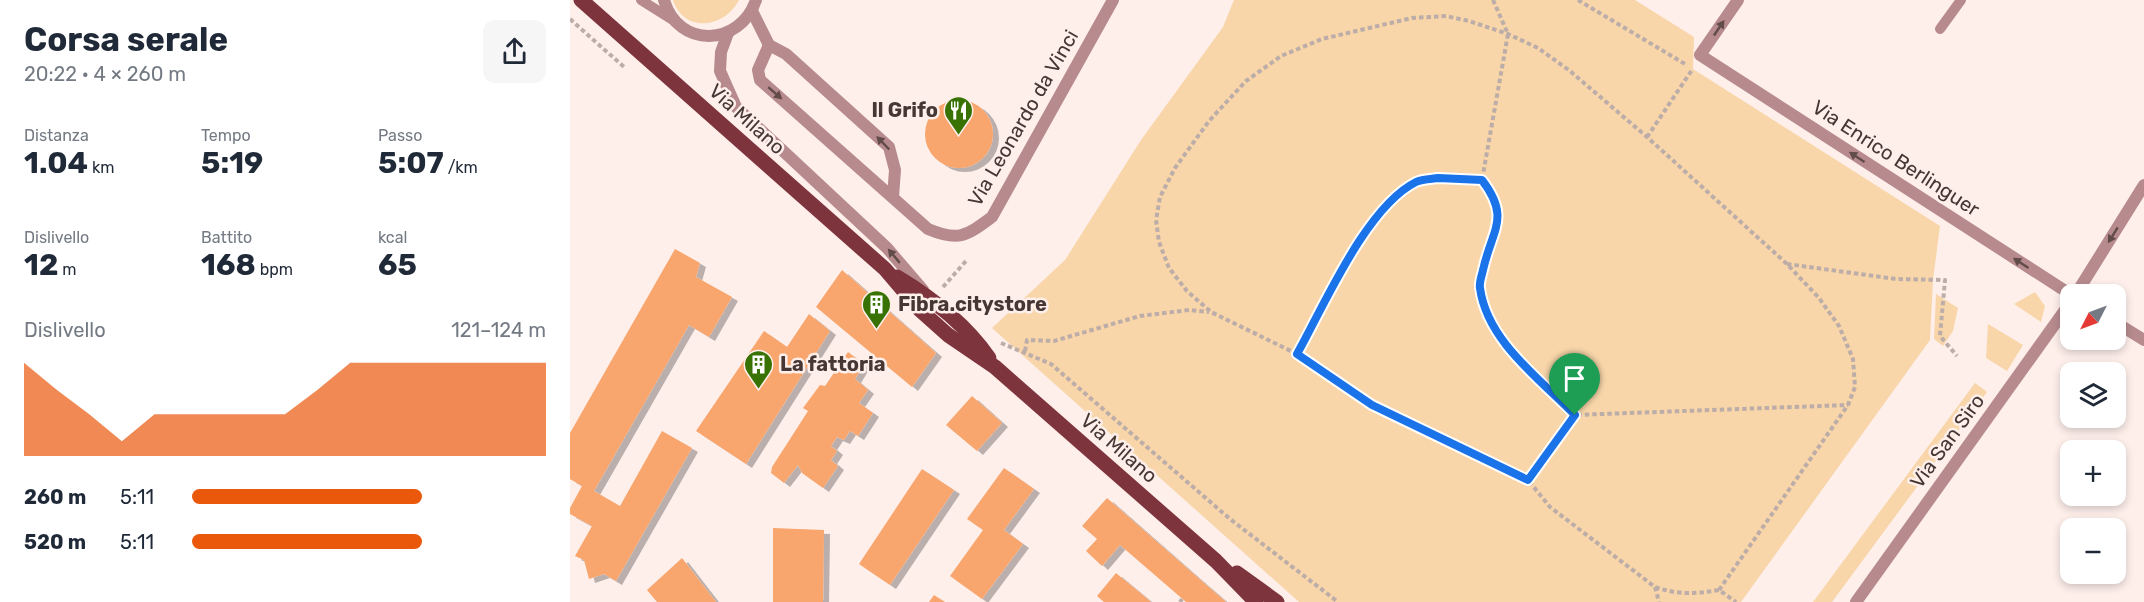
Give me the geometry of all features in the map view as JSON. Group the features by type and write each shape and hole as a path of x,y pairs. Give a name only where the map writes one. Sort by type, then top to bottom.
{"main road":[{"name":"Via Milano","path":"581,0 885,269 920,310 948,335 995,367 1216,561 1256,602"},
{"name":"Via Milano","path":"885,269 939,298 995,367"},
{"name":"Via Milano","path":"1216,561 1277,602"}],"street":[{"path":"664,0 676,22 687,30 700,35 714,36 728,33 742,24 754,6"},
{"name":"Via Leonardo da Vinci","path":"769,45 761,58 758,70 760,80 928,229 950,238 969,234 992,217 1113,0"},
{"path":"1700,55 1738,0"},
{"path":"754,6 769,45 786,54 889,147 895,170 893,197"},
{"path":"728,33 721,52 720,71 736,106 939,298"},
{"name":"Via Enrico Berlinguer","path":"1700,55 2060,288"},
{"path":"2082,284 2144,185"},
{"name":"Via San Siro","path":"1856,602 2060,317"},
{"path":"2126,329 2144,340"}],"lane":[{"path":"641,0 676,22"},
{"path":"1940,29 1961,0"}],"path":[{"path":"1482,180 1508,34 1493,0"},
{"path":"1578,0 1693,69"},
{"path":"1719,591 1848,405 1855,387 1853,359 1839,326 1819,298 1787,264 1647,137 1570,71 1538,48 1508,34 1446,16 1412,18 1322,39 1281,56 1246,81 1209,121 1175,168 1160,197 1156,220 1159,242 1169,268 1187,291 1211,312 1297,354 1372,405 1528,480 1550,507 1655,587 1673,593 1695,594 1719,591 1736,602"},
{"path":"1647,137 1700,55"},
{"path":"1297,354 1360,241 1395,196 1418,182 1438,178 1482,180 1495,196 1500,214 1480,286 1486,314 1500,338 1575,415 1848,405"},
{"path":"939,298 940,290 966,261"},
{"path":"1787,264 1896,279 1945,280 1940,336 1957,356"},
{"path":"1025,351 1028,340 1054,341 1140,316 1189,309 1211,312"},
{"path":"997,340 1051,364 1230,519 1338,602"},
{"path":"1528,480 1575,415"},
{"path":"1655,587 1659,602"}],"shaded area":[{"path":"673,0 739,0 724,17 705,23 686,18 678,11"},
{"path":"1234,0 1635,0 1694,37 1693,69 1940,226 1933,280 1930,340 1741,602 1299,602 992,328 1065,260 1141,140 1223,27"},
{"path":"2035,292 2045,306 2041,322 2014,304"},
{"path":"1936,294 1958,308 1953,331 1943,346 1934,339"},
{"path":"1988,324 2023,345 2007,371 1986,358"},
{"path":"1975,383 1987,392 1832,602 1813,602"}],"building":[{"name":"Il Grifo","path":"959,100 972,102 983,110 991,121 993,134 991,147 983,158 972,166 959,168 946,166 935,158 927,147 925,134 927,121 935,110 946,102"},
{"path":"675,249 700,263 696,277 732,297 709,337 689,325 594,491 620,506 662,431 692,448 616,581 604,574 589,579 584,560 575,556 592,526 570,514 570,508 582,486 570,479 570,433"},
{"name":"Fibra.citystore","path":"842,270 936,353 912,387 816,307"},
{"name":"La fattoria","path":"809,314 830,331 746,464 696,431 764,331 787,347"},
{"path":"848,352 864,364 855,379 868,390 859,403 873,413 858,436 850,431 844,440 837,437 831,446 837,451 831,460 838,466 823,488 802,473 798,465 784,483 771,473 772,467 808,411 803,408 820,385 825,386"},
{"path":"972,396 1002,423 977,451 946,425"},
{"path":"1004,468 1034,489 1004,530 1023,544 982,599 950,576 983,530 967,519"},
{"path":"922,469 954,490 890,585 859,564"},
{"path":"1107,498 1226,602 1186,602 1120,545 1102,566 1086,551 1097,539 1082,526"},
{"path":"773,528 824,530 823,602 773,602"},
{"path":"682,558 716,602 657,602 647,590"},
{"path":"1116,573 1151,602 1104,602 1097,596"},
{"path":"934,595 945,602 929,602"}],"place":[{"name":"Il Grifo","path":"959,136"},
{"name":"Fibra.citystore","path":"877,330"},
{"name":"La fattoria","path":"759,390"}],"route":[{"path":"1438,178 1482,180 1495,196 1500,214 1485,259 1480,286 1486,314 1500,338 1575,415 1528,480 1474,452 1372,405 1297,354 1360,241 1395,196 1418,182 1438,178"}]}
